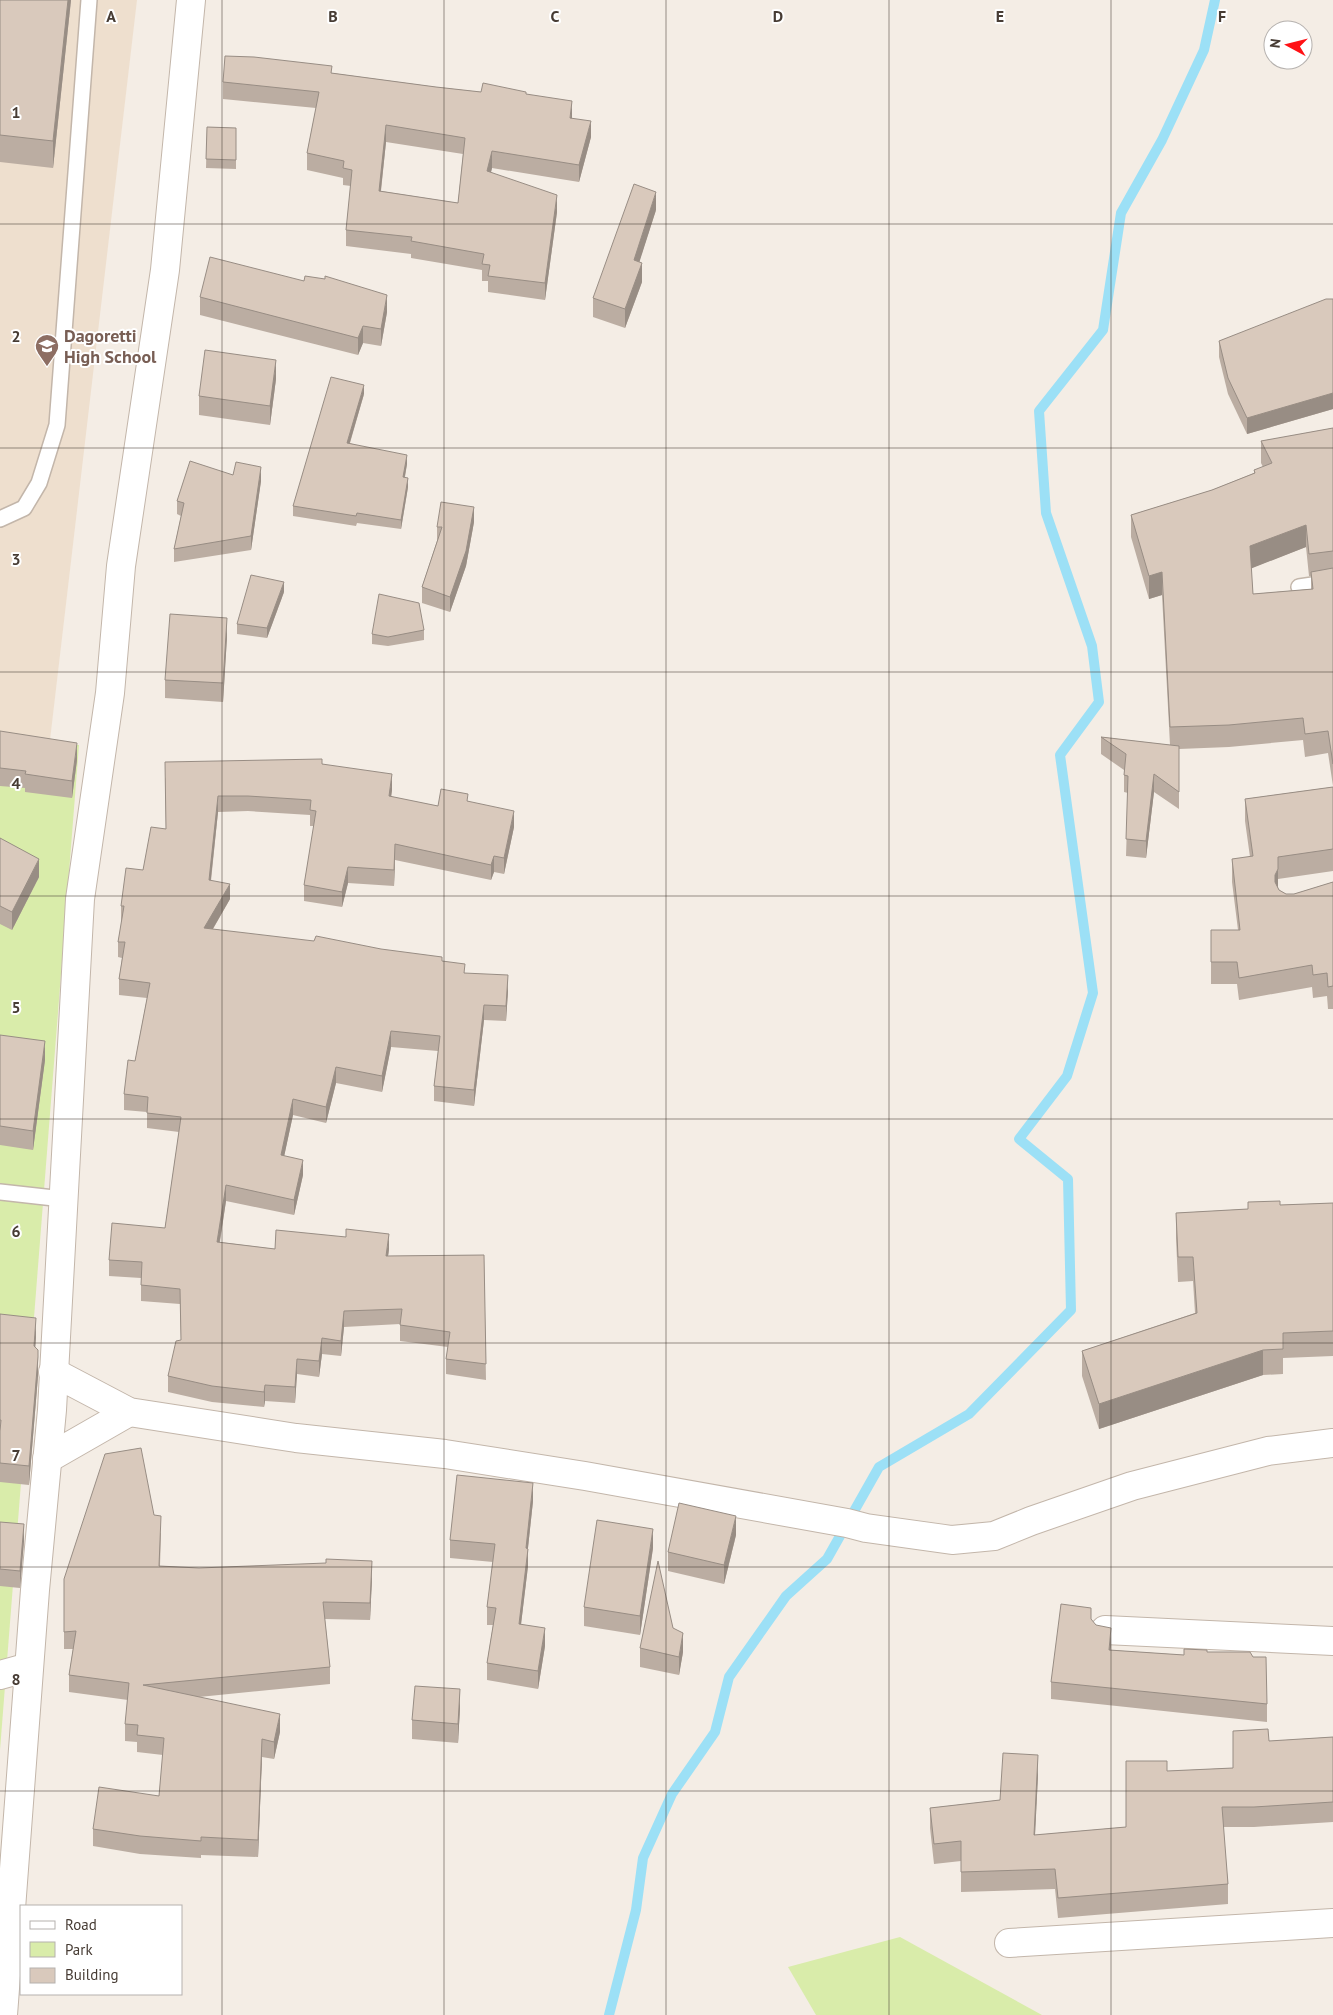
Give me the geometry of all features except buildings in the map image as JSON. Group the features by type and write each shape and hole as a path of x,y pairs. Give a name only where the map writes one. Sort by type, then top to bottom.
{"street":[{"path":"3,2015 3,1966 47,1459 80,899 110,693 121,566 165,270 191,0"},
{"path":"53,1372 129,1412 296,1438 492,1461 779,1510 866,1528 952,1540 994,1536 1132,1486 1268,1452 1333,1443"},
{"path":"47,1459 129,1412"},
{"path":"1105,1630 1333,1642"},
{"path":"0,1675 29,1667"},
{"path":"1009,1943 1333,1923"}],"lane":[{"path":"0,519 24,508 39,483 57,425 89,0"},
{"path":"1299,587 1333,582"},
{"path":"0,1192 63,1200"}],"shaded area":[{"name":"Dagoretti High School","path":"0,0 137,0 50,740 0,734"}],"green space":[{"path":"0,741 79,745 0,1750"},
{"path":"900,1937 1042,2015 816,2015 788,1967"}],"waterway":[{"path":"609,2015 636,1910 643,1858 672,1794 715,1732 729,1677 786,1596 827,1559 879,1467 969,1414 1071,1310 1068,1179 1019,1139 1067,1076 1093,993 1060,755 1099,702 1092,646 1046,513 1039,411 1103,330 1121,213 1162,140 1204,50 1215,0"}],"place":[{"name":"Dagoretti High School","path":"47,367"}]}
